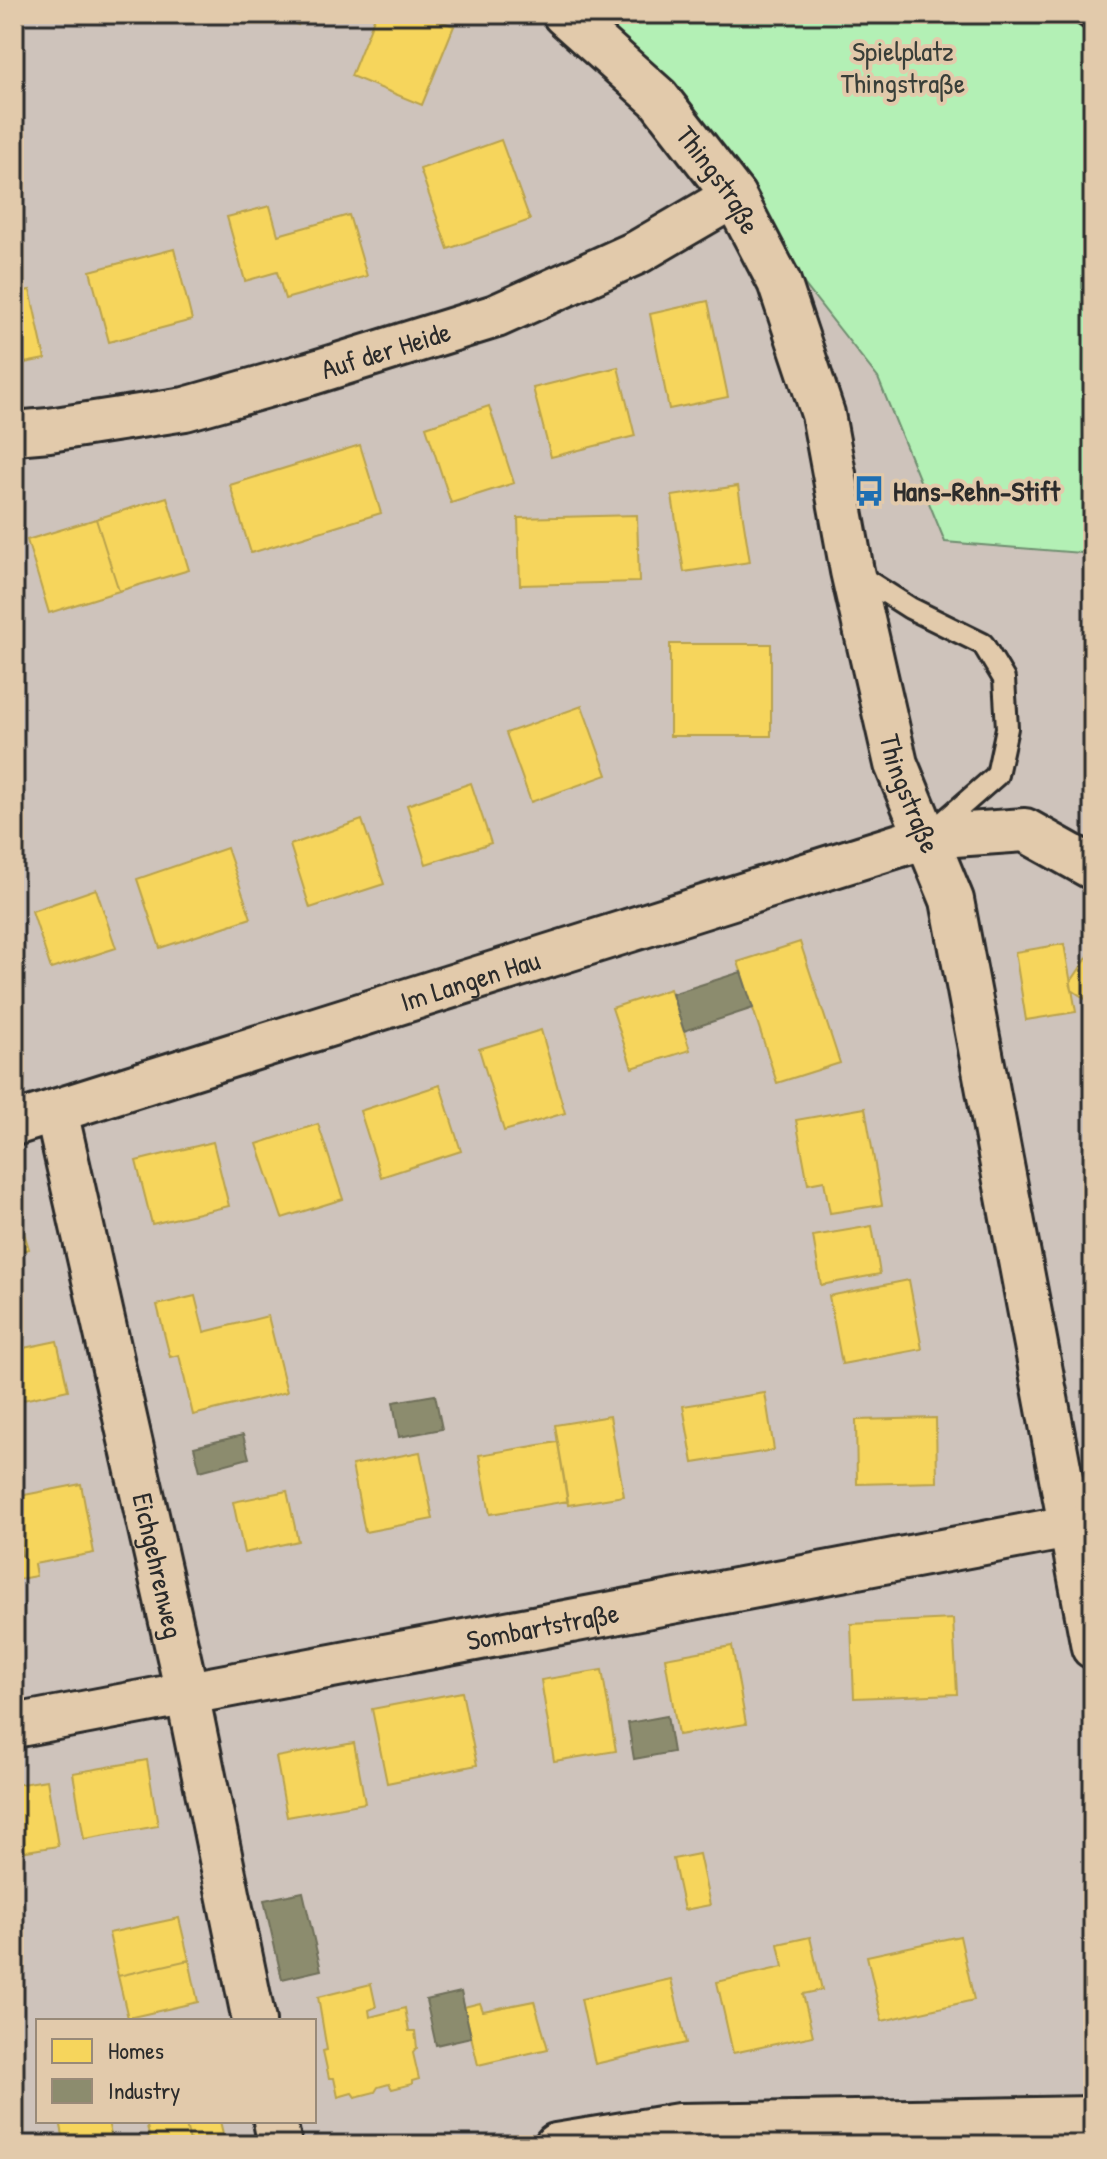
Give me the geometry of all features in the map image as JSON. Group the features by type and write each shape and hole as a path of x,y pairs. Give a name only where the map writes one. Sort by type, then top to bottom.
{"street":[{"name":"Thingstraße","path":"564,14 658,98 734,196 779,282 823,414 852,571 896,764 952,900 1069,1527 1086,1570 1093,1647"},
{"name":"Auf der Heide","path":"14,433 185,409 496,316 638,252 734,196"},
{"name":"Im Langen Hau","path":"14,1124 926,837 1025,830 1093,868"},
{"name":"Eichgehrenweg","path":"56,1111 187,1693 254,2019"},
{"name":"Sombartstraße","path":"14,1726 1069,1527"},
{"path":"567,2144 679,2125 758,2134 1093,2118"},
{"path":"275,2123 280,2145"}],"lane":[{"path":"1083,14 1093,21"},
{"path":"852,571 910,608 983,644 1004,679 1007,728 997,775 926,837"}],"green space":[{"name":"Spielplatz Thingstraße","path":"564,14 1093,14 1093,554 945,542 878,378 658,98"}],"building: Homes":[{"path":"270,14 302,14 298,25"},
{"path":"376,14 422,14 454,26 422,105 351,76"},
{"path":"501,140 530,220 448,249 420,169"},
{"path":"270,206 278,235 349,215 367,276 285,299 277,272 245,281 227,217"},
{"path":"174,249 192,320 109,342 90,271"},
{"path":"30,290 45,359 14,365 14,293"},
{"path":"708,301 728,397 669,409 650,314"},
{"path":"618,367 635,436 551,457 533,388"},
{"path":"489,406 514,483 451,503 426,427"},
{"path":"360,445 381,513 251,553 230,485"},
{"path":"738,486 750,562 684,572 672,496"},
{"path":"167,497 189,570 119,591 96,519"},
{"path":"637,515 639,582 520,585 518,518"},
{"path":"96,519 119,591 49,613 27,540"},
{"path":"670,644 771,644 771,736 670,736"},
{"path":"582,706 607,775 531,802 506,733"},
{"path":"471,783 491,843 426,864 407,805"},
{"path":"362,820 384,884 310,908 290,845"},
{"path":"227,848 251,918 160,948 137,879"},
{"path":"96,889 116,948 51,969 32,911"},
{"path":"800,942 840,1063 777,1083 738,962"},
{"path":"1064,944 1076,1012 1026,1020 1015,952"},
{"path":"1093,949 1093,1004 1072,990 1070,983"},
{"path":"670,989 690,1050 632,1068 612,1008"},
{"path":"541,1030 565,1113 504,1131 479,1049"},
{"path":"440,1085 461,1151 381,1177 360,1111"},
{"path":"865,1108 882,1205 830,1213 824,1181 808,1184 796,1120"},
{"path":"318,1124 343,1199 282,1218 257,1144"},
{"path":"213,1142 229,1206 152,1224 136,1161"},
{"path":"14,1201 29,1249 14,1253"},
{"path":"1093,1221 1093,1256 1086,1222"},
{"path":"872,1226 880,1274 821,1285 813,1236"},
{"path":"909,1280 922,1349 842,1364 829,1296"},
{"path":"195,1296 204,1332 268,1316 287,1392 193,1415 179,1355 170,1357 157,1305"},
{"path":"57,1341 68,1390 14,1402 14,1350"},
{"path":"765,1393 774,1450 693,1463 683,1406"},
{"path":"610,1416 624,1496 568,1505 555,1425"},
{"path":"936,1418 937,1482 857,1484 856,1420"},
{"path":"558,1442 568,1501 490,1514 479,1455"},
{"path":"420,1452 433,1519 365,1532 352,1465"},
{"path":"81,1484 94,1553 34,1564 36,1576 14,1580 14,1557 22,1555 14,1497"},
{"path":"287,1491 298,1541 244,1553 233,1502"},
{"path":"953,1619 957,1694 854,1698 851,1624"},
{"path":"732,1646 746,1724 678,1735 665,1658"},
{"path":"602,1670 616,1751 554,1761 541,1680"},
{"path":"462,1692 477,1765 387,1783 372,1709"},
{"path":"354,1743 365,1803 287,1817 276,1757"},
{"path":"147,1760 158,1826 84,1839 73,1773"},
{"path":"47,1780 58,1846 14,1853 14,1785"},
{"path":"699,1854 710,1905 684,1910 673,1859"},
{"path":"179,1918 189,1960 118,1976 109,1933"},
{"path":"960,1936 974,2000 882,2021 867,1956"},
{"path":"810,1937 822,1990 803,1994 813,2036 733,2053 717,1982 783,1967 778,1944"},
{"path":"189,1960 198,2002 128,2018 118,1976"},
{"path":"671,1979 686,2043 595,2064 581,1999"},
{"path":"371,1984 376,2007 369,2010 370,2017 405,2008 409,2031 415,2031 417,2048 413,2053 419,2079 392,2089 389,2084 378,2087 375,2092 338,2097 334,2078 329,2078 323,2051 327,2050 318,1997"},
{"path":"534,2001 548,2049 478,2065 464,2007 480,2003 483,2011"},
{"path":"60,2123 108,2123 113,2145 65,2145"},
{"path":"146,2123 186,2123 191,2145 151,2145"},
{"path":"186,2123 220,2123 224,2138 191,2145"}],"building: Industry":[{"path":"741,972 753,1008 684,1031 672,994"},
{"path":"1093,1358 1093,1384 1088,1384 1084,1360"},
{"path":"435,1395 442,1429 399,1437 393,1402"},
{"path":"243,1435 249,1458 200,1471 194,1447"},
{"path":"667,1716 673,1752 634,1759 628,1723"},
{"path":"303,1892 321,1970 282,1979 264,1900"},
{"path":"461,1992 471,2037 436,2045 426,2000"}],"place":[{"name":"Hans-Rehn-Stift","path":"869,491"}]}
